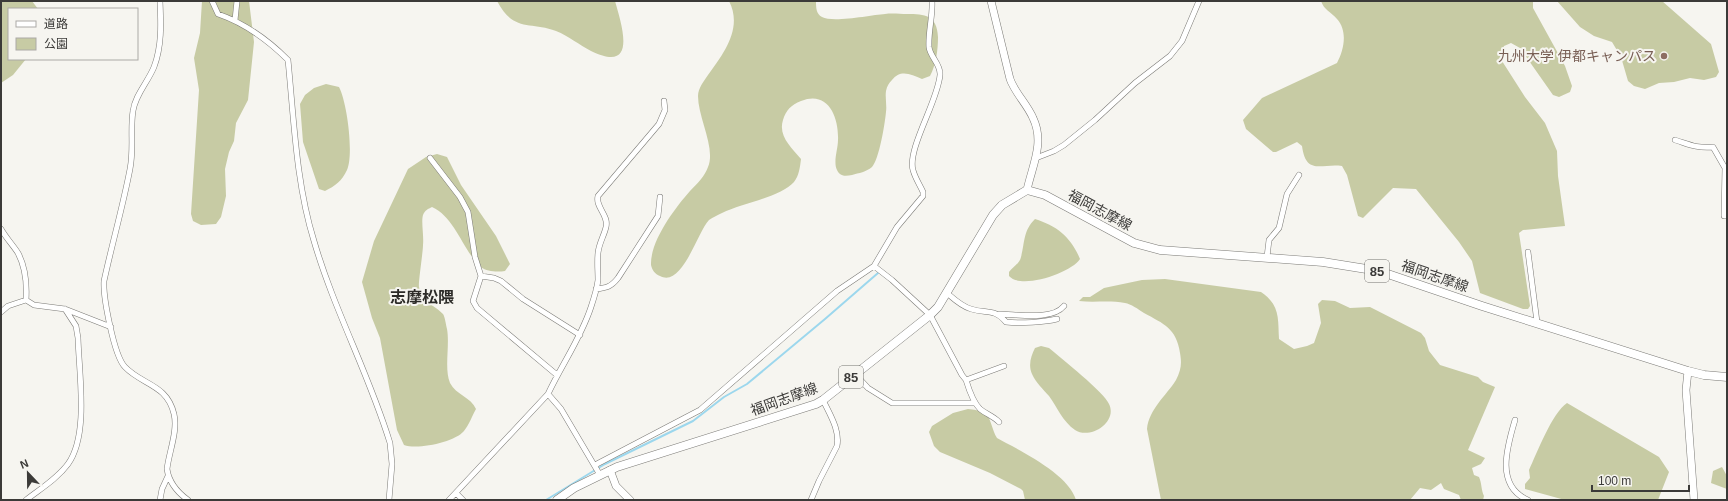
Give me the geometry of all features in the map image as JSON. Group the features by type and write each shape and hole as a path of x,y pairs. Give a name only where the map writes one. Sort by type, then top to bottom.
{"main road":[{"path":"991,1 1013,88 1033,118 1038,131 1039,145 1026,190"},
{"name":"福岡志摩線","path":"556,500 574,488 610,470 775,418 823,400 930,315 947,293 993,215 1002,205 1026,190 1046,196 1134,243 1160,250 1323,262 1379,271 1482,306 1537,322 1688,371 1726,378"},
{"path":"1688,371 1686,390 1694,500"},
{"path":"610,470 616,486 630,500"}],"street":[{"path":"160,1 160,48 154,68 138,97 133,110 130,169 104,281 105,299 111,327 123,366 159,390 165,396 174,414 175,422 167,469 168,476 174,487 188,500"},
{"path":"212,1 218,14 235,20 277,49 288,60 304,204 323,269 390,443 392,464 389,500"},
{"path":"235,20 237,1"},
{"path":"595,465 700,410 837,291 874,266 897,227 923,196 923,192 913,171 912,165 917,141 937,90 940,75 938,65 929,47 932,23 932,1"},
{"path":"1036,158 1054,151 1064,145 1095,120 1135,83 1170,56 1182,41 1199,1"},
{"path":"449,500 548,394 580,335 591,308 596,289 598,280 598,254 607,222 598,204 598,196 659,124 665,110 664,101"},
{"path":"1675,140 1684,145 1700,148 1713,147 1725,168 1724,216 1727,216"},
{"path":"430,158 464,204 469,219 474,257 481,276 473,301 477,308 557,375"},
{"path":"1267,257 1269,240 1279,228 1287,194 1299,175"},
{"path":"596,289 606,288 612,285 618,278 658,216 660,197"},
{"path":"1,229 18,253 23,266 27,285 26,300"},
{"path":"1528,252 1537,322"},
{"path":"874,266 892,280 930,315 966,380 975,403 981,410 994,417 999,422"},
{"path":"481,276 494,278 501,281 523,299 580,335"},
{"path":"947,293 957,302 971,309 999,314 1054,314 1064,306"},
{"path":"26,300 34,305 65,309 111,327"},
{"path":"1,312 8,306 26,300"},
{"path":"26,500 67,466 74,456 80,435 81,413 78,338 76,326 65,309"},
{"path":"999,314 1006,322 1032,321 1039,323 1057,319"},
{"path":"966,380 1004,366"},
{"path":"855,374 868,388 892,403 975,403"},
{"path":"548,394 561,409 600,475"},
{"path":"812,500 819,481 838,446 834,425 823,400"},
{"path":"1515,420 1507,448 1507,480 1516,493 1528,500"},
{"path":"160,500 162,489 168,476"},
{"path":"456,493 463,500"}],"green space":[{"path":"1,1 32,1 37,8 8,8 8,60 25,60 13,75 1,83"},
{"path":"202,1 249,1 254,42 248,100 236,123 234,141 229,152 225,169 226,196 221,217 216,224 201,225 193,221 191,214 199,90 194,58 200,33"},
{"path":"497,1 615,1 623,34 621,52 616,56 606,56 591,51 556,31 516,22 503,11"},
{"path":"729,1 816,1 817,10 820,16 827,19 890,14 924,15 932,20 937,30 938,42 935,62 930,76 922,79 910,74 899,74 889,83 886,91 884,124 877,157 872,167 860,173 843,176 837,170 835,163 838,131 834,115 825,102 818,99 810,99 794,104 786,113 783,120 782,131 786,141 801,159 796,180 780,192 730,209 709,220 682,267 668,278 660,276 654,272 651,265 652,256 664,225 684,198 705,174 708,167 710,151 699,105 698,93 730,40 734,21 733,11"},
{"path":"1321,1 1533,1 1533,8 1565,66 1572,86 1570,92 1559,97 1553,95 1520,48 1511,43 1504,46 1501,53 1502,61 1525,97 1545,123 1557,151 1558,176 1565,226 1523,230 1519,233 1530,306 1528,309 1523,309 1480,293 1472,261 1459,242 1416,189 1393,188 1363,218 1358,216 1347,175 1342,166 1311,165 1304,155 1302,146 1297,142 1273,152 1246,129 1243,120 1262,98 1337,63 1343,47 1343,29 1337,19 1326,9"},
{"path":"1557,1 1662,1 1711,44 1719,72 1716,77 1704,80 1690,78 1674,82 1659,83 1645,89 1634,86 1628,81 1621,57 1612,42 1594,36 1580,27"},
{"path":"326,84 339,87 342,94 349,128 350,152 349,162 345,174 338,183 325,191 319,189 303,142 300,104 305,95 314,88"},
{"path":"437,154 447,157 461,185 496,236 510,264 505,271 499,272 483,269 469,252 447,218 432,207 424,213 422,221 423,249 419,287 423,297 440,311 444,317 448,335 447,371 450,383 474,405 476,409 466,429 453,439 427,446 410,446 404,445 397,430 380,338 372,318 362,282 374,241 408,169 426,157"},
{"path":"1035,219 1050,225 1062,233 1072,244 1080,259 1067,270 1046,278 1024,281 1015,280 1009,276 1009,272 1020,259 1026,232"},
{"path":"1165,279 1261,292 1272,302 1277,312 1279,339 1294,349 1314,343 1321,323 1318,304 1322,300 1335,301 1350,308 1370,307 1421,333 1425,338 1429,351 1440,365 1478,377 1483,382 1495,387 1468,450 1485,458 1481,464 1472,468 1474,475 1479,477 1484,496 1483,500 1461,500 1459,495 1444,489 1441,483 1431,490 1420,488 1410,500 1161,500 1147,429 1148,422 1154,409 1176,380 1181,367 1181,357 1176,338 1163,324 1130,304 1079,301 1083,297 1090,297 1104,288 1142,280"},
{"path":"1041,346 1049,348 1106,399 1111,411 1110,417 1101,428 1088,433 1081,432 1071,427 1064,419 1031,371 1030,361 1035,348"},
{"path":"1567,403 1659,457 1669,472 1658,500 1565,500 1525,489 1525,484 1530,478 1529,470 1545,434 1556,415"},
{"path":"968,409 984,412 990,420 997,438 1030,456 1054,472 1064,481 1076,500 1025,500 1021,489 990,473 940,452 934,446 929,432 932,426 953,413"},
{"path":"1722,467 1727,476 1727,489 1711,483 1713,471"}],"waterway":[{"path":"546,500 605,464 693,421 724,397 747,384 878,273"}],"place":[{"name":"九州大学 伊都キャンパス","path":"1664,56"}],"district":[{"name":"志摩松隈","path":"422,297"}]}
